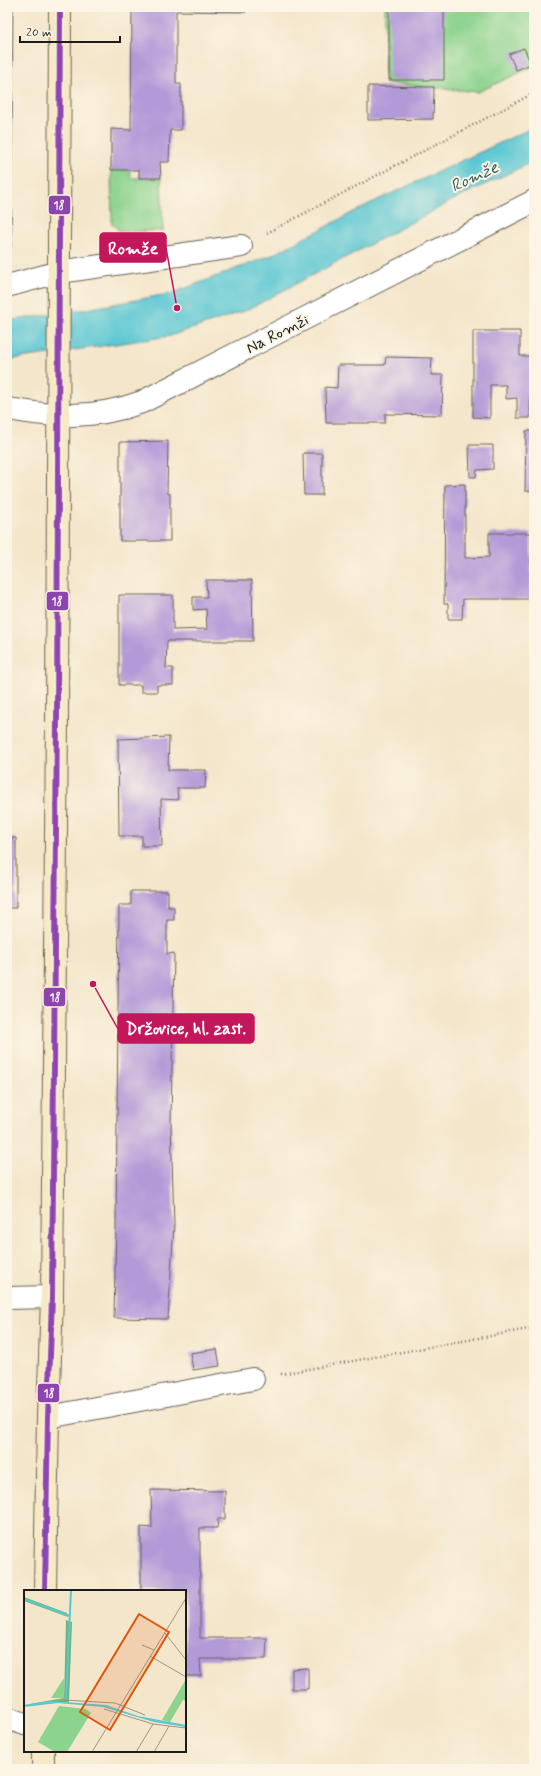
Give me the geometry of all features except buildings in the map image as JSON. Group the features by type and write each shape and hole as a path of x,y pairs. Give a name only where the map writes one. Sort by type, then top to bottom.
{"street":[{"path":"45,1590 52,1297 60,7"},
{"name":"Na Romži","path":"7,409 58,415 95,414 109,412 142,402 534,201"},
{"path":"7,286 59,272 241,246"},
{"path":"7,1298 52,1297"},
{"path":"48,1417 253,1379"},
{"path":"7,1718 24,1724"},
{"path":"43,1752 43,1769"}],"path":[{"path":"241,246 534,93"},
{"path":"253,1379 534,1328"}],"green space":[{"path":"385,7 534,7 534,66 478,92 385,83"},
{"path":"111,170 130,170 131,178 161,178 163,231 119,231 112,224"}],"water":[{"path":"534,127 534,161 461,196 245,311 170,336 7,360 7,321 87,309 173,293 272,255 369,204"}],"transit line":[{"name":"18","path":"45,1590 52,1297 57,719 60,7"}],"place":[{"name":"Romže","path":"177,308"},
{"name":"Držovice, hl. zast.","path":"93,984"}]}
